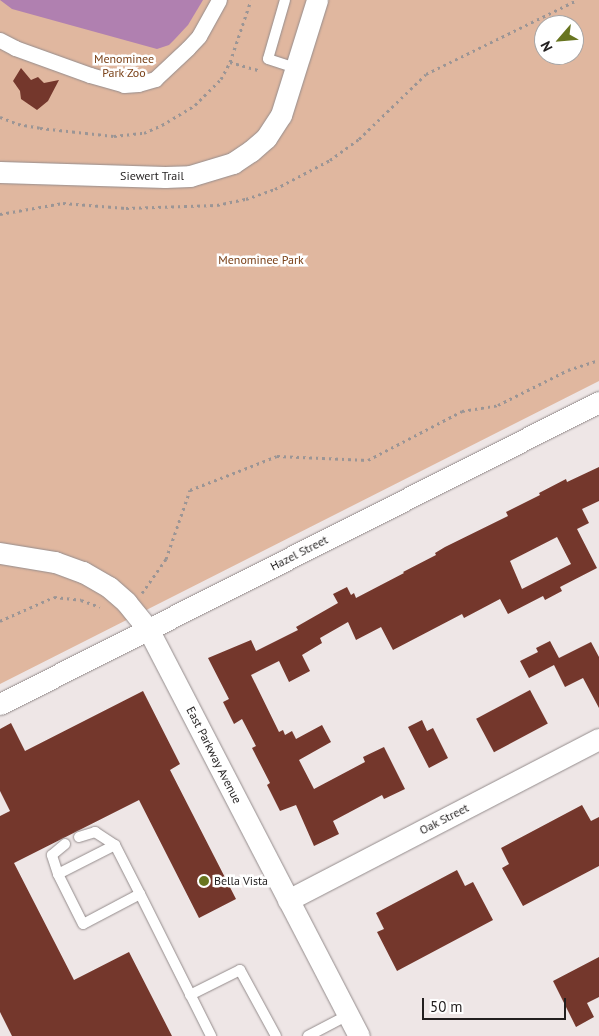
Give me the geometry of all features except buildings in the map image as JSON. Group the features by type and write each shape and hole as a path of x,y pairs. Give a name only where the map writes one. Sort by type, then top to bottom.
{"street":[{"path":"0,40 15,48 124,85 138,84 154,79 188,48 199,36 219,0"},
{"name":"Siewert Trail","path":"0,172 166,177 190,176 214,171 233,163 251,152 266,138 280,115 317,0"},
{"name":"Hazel Street","path":"0,704 599,402"},
{"name":"East Parkway Avenue","path":"0,553 55,562 83,572 109,587 126,602 148,629 359,1036"},
{"name":"Oak Street","path":"288,900 599,739"}],"lane":[{"path":"285,0 268,59 296,68"},
{"path":"79,837 95,832 115,845 211,1036"},
{"path":"64,844 52,855 58,874 83,924 140,894"},
{"path":"58,874 115,845"},
{"path":"190,995 240,970 276,1036"},
{"path":"308,1036 348,1015"}],"path":[{"path":"0,214 63,203 126,208 217,205 246,199 275,189 330,160 359,139 426,74 576,0"},
{"path":"0,621 54,597 81,600 91,605 111,609 145,592 166,559 190,490 277,456 368,460 462,411 498,405 568,370 599,360"}],"green space":[{"name":"Menominee Park","path":"0,0 599,0 599,381 0,684"}],"shaded area":[{"path":"0,0 203,0 188,25 174,40 169,45 157,49 12,9"}],"place":[{"name":"Bella Vista","path":"204,881"}],"park label":[{"name":"Menominee Park Zoo","path":"124,66"}]}
